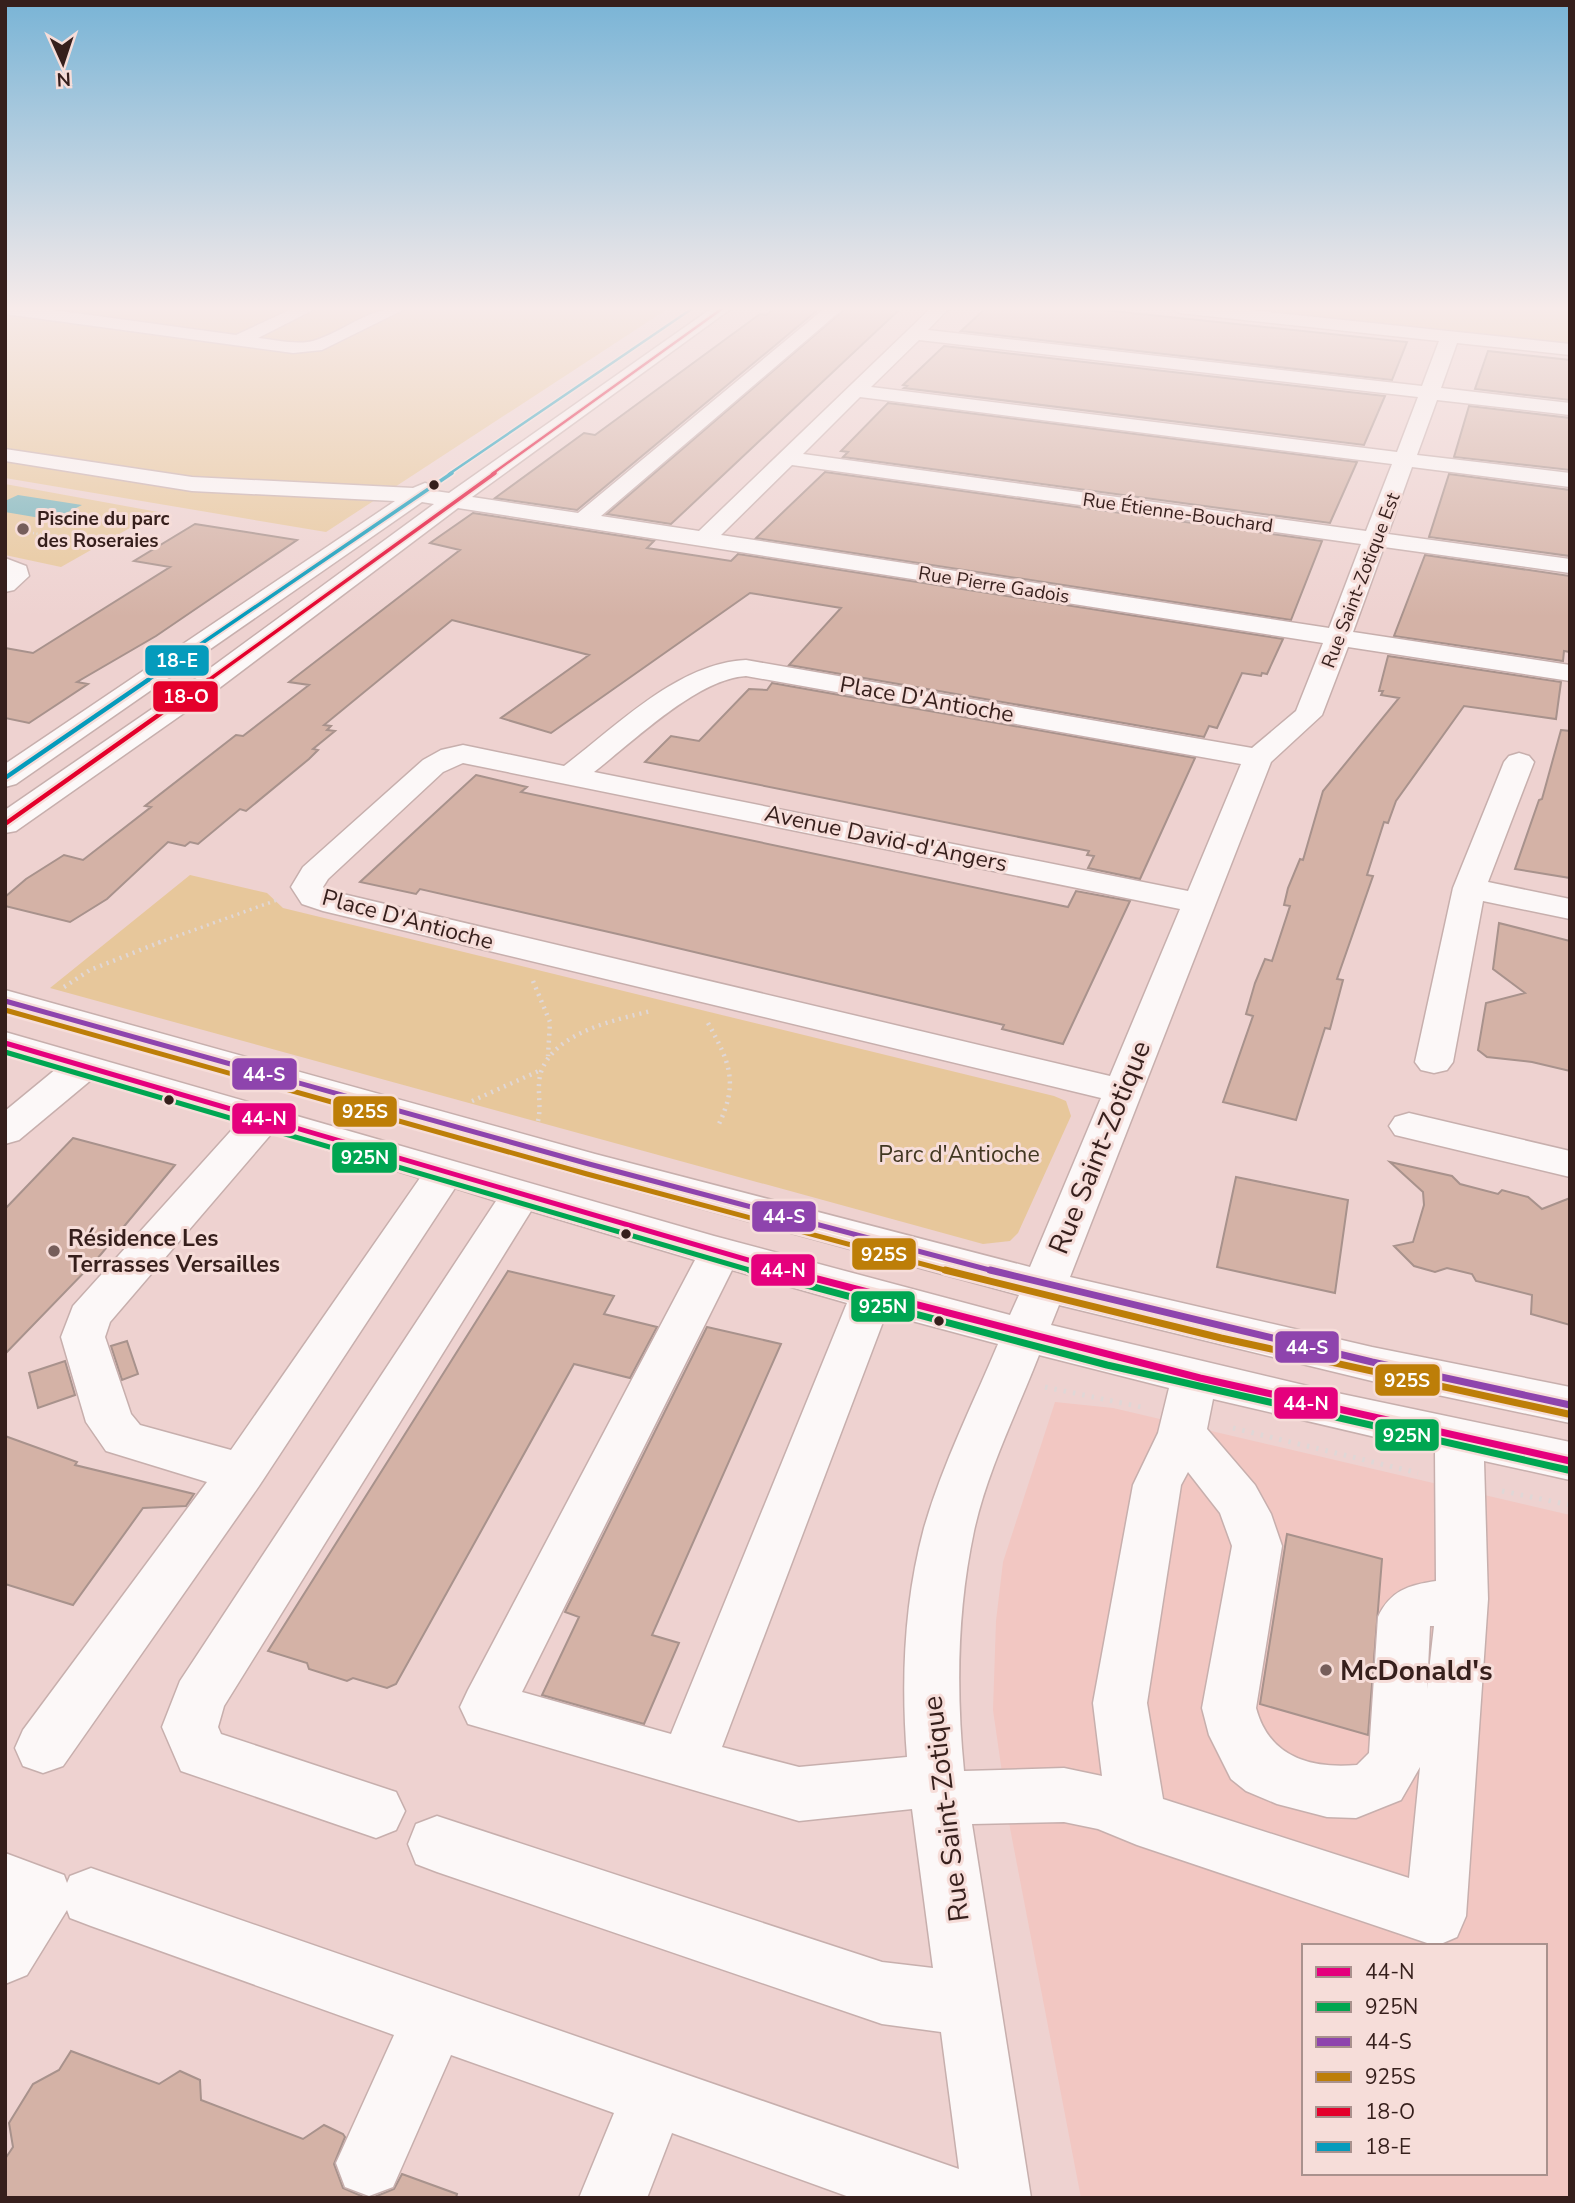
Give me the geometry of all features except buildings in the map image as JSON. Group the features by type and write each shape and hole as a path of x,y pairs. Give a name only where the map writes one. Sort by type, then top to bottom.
{"street":[{"path":"5,779 544,411"},
{"path":"5,824 204,686 579,411"},
{"path":"583,520 713,411"},
{"path":"704,539 836,411"},
{"path":"1014,411 1570,481"},
{"name":"Rue Saint-Zotique Est","path":"1313,705 1423,411"},
{"path":"536,416 566,420"},
{"name":"Rue Pierre Gadois","path":"5,455 192,484 418,495 454,500 1570,673"},
{"name":"Rue Étienne-Bouchard","path":"787,458 1570,566"},
{"path":"5,565 17,571 17,576 5,585"},
{"name":"Place D'Antioche","path":"1122,1091 335,904 314,897 307,887 314,874 441,760 451,756 478,755 572,774 696,680 726,669 746,668 1258,758"},
{"path":"154,678 204,686"},
{"name":"Rue Saint-Zotique","path":"997,2198 938,1789 930,1706 932,1637 949,1529 1032,1310 1258,758 1308,715 1313,705"},
{"path":"1434,1062 1469,888 1519,762"},
{"name":"Avenue David-d'Angers","path":"572,774 1200,903"},
{"path":"1469,888 1570,909"},
{"path":"5,1001 649,1182 1032,1310 1187,1409 1459,1460 1570,1461"},
{"path":"5,1043 872,1294 1032,1310 1418,1374 1570,1405"},
{"path":"5,1131 85,1065"},
{"path":"242,1472 123,1438 110,1422 83,1337 89,1317 107,1295 264,1118"},
{"path":"1409,1126 1570,1164"},
{"path":"43,1748 242,1472 446,1171"},
{"path":"376,1811 201,1753 190,1727 199,1698 522,1194"},
{"path":"720,1252 487,1707 799,1794 938,1789 1064,1795 1103,1803 1137,1818 1436,1916 1462,1599 1459,1460"},
{"path":"687,1764 872,1294"},
{"path":"1187,1409 1254,1524 1257,1546 1230,1707 1234,1729 1245,1752 1265,1772 1329,1794 1354,1793 1376,1785 1392,1772 1397,1754 1405,1617 1417,1606 1462,1599"},
{"path":"1137,1818 1121,1703 1157,1485 1187,1409"},
{"path":"437,1844 882,1993 969,2004"},
{"path":"5,1882 43,1896 5,1953"},
{"path":"91,1897 948,2198"},
{"path":"369,2163 435,2018"},
{"path":"613,2198 654,2094"}],"path":[{"path":"33,533 71,540"},
{"path":"55,993 90,970 128,954 277,900"},
{"path":"530,976 550,1022 548,1057"},
{"path":"537,1126 541,1070 548,1057 569,1041 593,1029 661,1008"},
{"path":"707,1016 727,1056 733,1093 718,1126"},
{"path":"462,1105 541,1070"},
{"path":"1050,1389 1187,1409 1459,1460 1570,1505"}],"shaded area":[{"path":"1055,1402 1113,1408 1570,1515 1570,2198 1081,2198 1010,1828 993,1710 996,1621 1003,1562"}],"green space":[{"path":"5,411 512,411 326,532 5,478"},
{"path":"5,484 158,512 61,567 5,555"},
{"name":"Parc d'Antioche","path":"190,875 267,893 283,908 1054,1096 1066,1101 1071,1116 1018,1233 1010,1241 983,1244 50,988"}],"water":[{"path":"18,495 82,505 52,520 5,512 5,501"}],"transit line":[{"name":"18-E","path":"5,778 543,411"},
{"name":"18-O","path":"5,824 186,697 581,411"},
{"name":"44-S","path":"5,1001 589,1164 979,1267 1175,1316 1570,1405"},
{"name":"925S","path":"5,1010 587,1174 1025,1291 1271,1350 1568,1414"},
{"name":"44-N","path":"5,1043 626,1225 925,1309 1200,1378 1570,1461"},
{"name":"925N","path":"5,1052 729,1264 924,1318 1199,1387 1568,1470"}],"place":[{"name":"Piscine du parc des Roseraies","path":"23,529"},
{"name":"Résidence Les Terrasses Versailles","path":"54,1251"},
{"name":"McDonald's","path":"1326,1670"}]}
